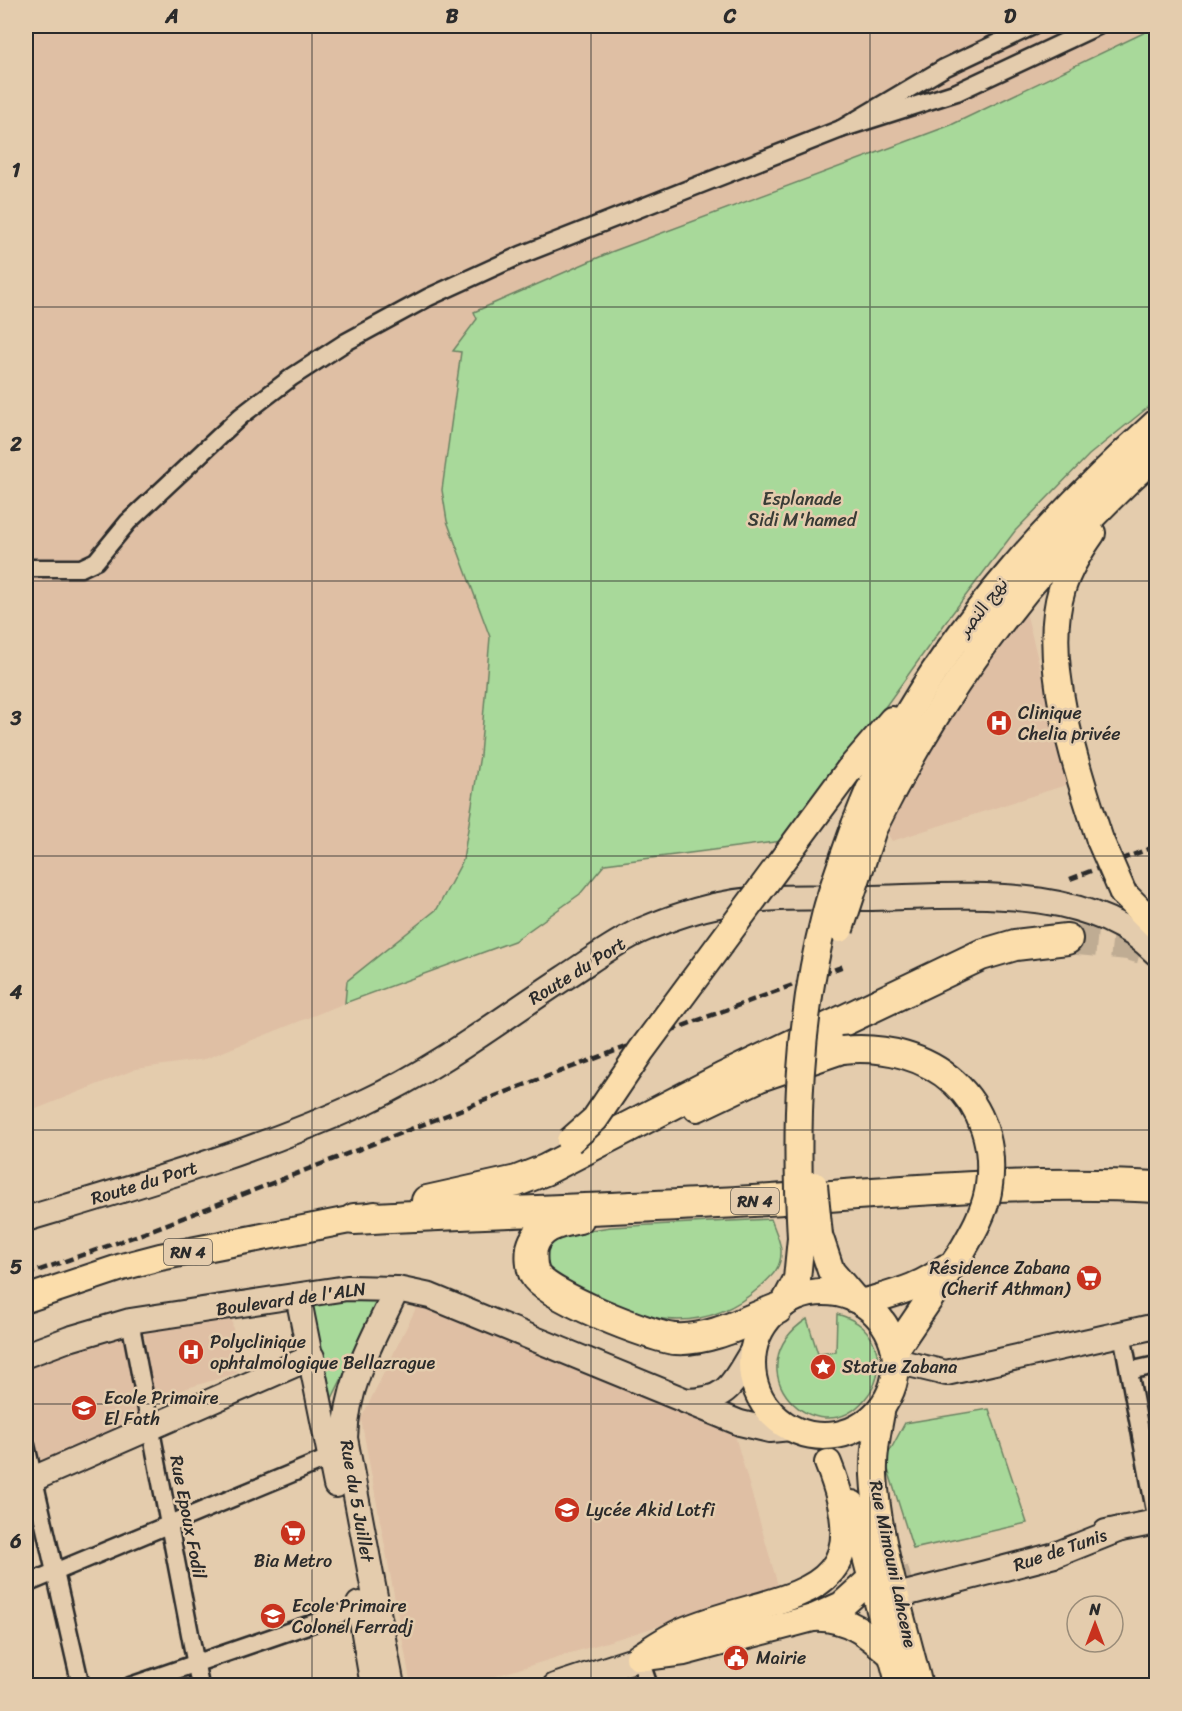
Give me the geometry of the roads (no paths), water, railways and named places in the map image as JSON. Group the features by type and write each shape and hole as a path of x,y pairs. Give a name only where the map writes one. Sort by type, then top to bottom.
{"highway":[{"name":"RN 4","path":"354,1219 517,1181 545,1170 723,1078 981,955 1015,945 1067,939"},
{"name":"RN 4","path":"354,1219 1000,1187 1156,1185"},
{"path":"631,1206 563,1221 539,1233 532,1252 534,1275 543,1284 568,1298 628,1324 676,1339 708,1336 781,1307"}],"main road":[{"name":"نهج النصر","path":"864,827 896,733 943,660 1031,548 1112,463 1156,423"},
{"name":"نهج النصر","path":"864,827 933,717 982,646 1046,565 1156,454"},
{"path":"1156,465 1097,526 1077,555 1062,589 1056,617 1062,700 1076,768 1100,840 1122,893 1156,926"},
{"path":"476,1190 532,1166 570,1141 595,1119 640,1051 849,770 943,660"},
{"path":"684,1401 714,1398 725,1392 753,1348 762,1327 781,1307 796,1279 810,1237 818,1051 832,964 864,827"},
{"name":"Route du Port","path":"26,1219 270,1143 370,1100 427,1068 640,931 681,915 723,904 772,899 1007,897 1063,905 1104,918 1129,929 1156,953"},
{"path":"354,1219 516,1189 558,1177 760,1078 843,1050 868,1047 912,1055 946,1074 970,1101 986,1136 990,1173 981,1214 962,1251 896,1356 893,1385 882,1407 865,1423 844,1433 820,1436 794,1429 772,1414 758,1394 752,1372 753,1348"},
{"name":"RN 4","path":"26,1299 150,1260 354,1219"},
{"path":"810,1237 831,1270 858,1301 883,1323 896,1356 946,1373 1156,1326"},
{"path":"781,1307 811,1293 826,1292 858,1301 925,1282 962,1251"},
{"name":"Boulevard de l'ALN","path":"26,1355 69,1339 130,1321 346,1288 397,1289 430,1296 740,1423 770,1430 794,1429"},
{"name":"Rue du 5 Juillet","path":"392,1686 368,1605 348,1463 346,1410 356,1375 397,1289"},
{"path":"298,1296 331,1457 368,1605 373,1686"},
{"path":"30,1480 312,1357"},
{"path":"321,1407 346,1410"},
{"name":"Rue Mimouni Lahcene","path":"882,1407 875,1444 874,1475 893,1580 919,1686"},
{"name":"Rue Mimouni Lahcene","path":"794,1429 817,1448 828,1463 893,1580 893,1656 900,1686"},
{"path":"555,1686 639,1657 684,1630 809,1590 829,1576 841,1557 845,1532 841,1498 828,1463"},
{"name":"Rue de Tunis","path":"893,1580 1055,1555 1120,1529 1156,1522"},
{"path":"639,1657 684,1652 842,1605 893,1580"},
{"path":"817,1611 826,1617 856,1626 893,1656"}],"street":[{"path":"841,129 944,68 1033,26"},
{"path":"26,568 81,568 96,561 128,522 241,416 292,377 346,342 429,297 521,255 841,129 957,92 1098,26"},
{"name":"Rue Epoux Fodil","path":"130,1321 200,1686"},
{"path":"1122,1334 1156,1516"},
{"path":"1129,1371 1156,1365"},
{"path":"26,1445 30,1480 55,1571 81,1686"},
{"path":"26,1584 331,1457"},
{"path":"130,1686 368,1605"},
{"path":"639,1657 649,1686"}],"tunnel":[{"path":"1067,939 1128,945 1156,953"},
{"path":"872,1588 911,1577"}],"railway":[{"path":"1070,879 1156,846"},
{"path":"26,1275 144,1233 524,1085 844,966"}],"place":[{"name":"Clinique Chelia privée","path":"999,723"},
{"name":"Résidence Zabana (Cherif Athman)","path":"1089,1278"},
{"name":"Polyclinique ophtalmologique Bellazrague","path":"191,1352"},
{"name":"Statue Zabana","path":"823,1367"},
{"name":"Ecole Primaire El Fath","path":"84,1408"},
{"name":"Lycée Akid Lotfi","path":"567,1510"},
{"name":"Bia Metro","path":"293,1533"},
{"name":"Ecole Primaire Colonel Ferradj","path":"273,1616"},
{"name":"Mairie","path":"736,1658"}],"park label":[{"name":"Esplanade Sidi M'hamed","path":"802,509"}]}
